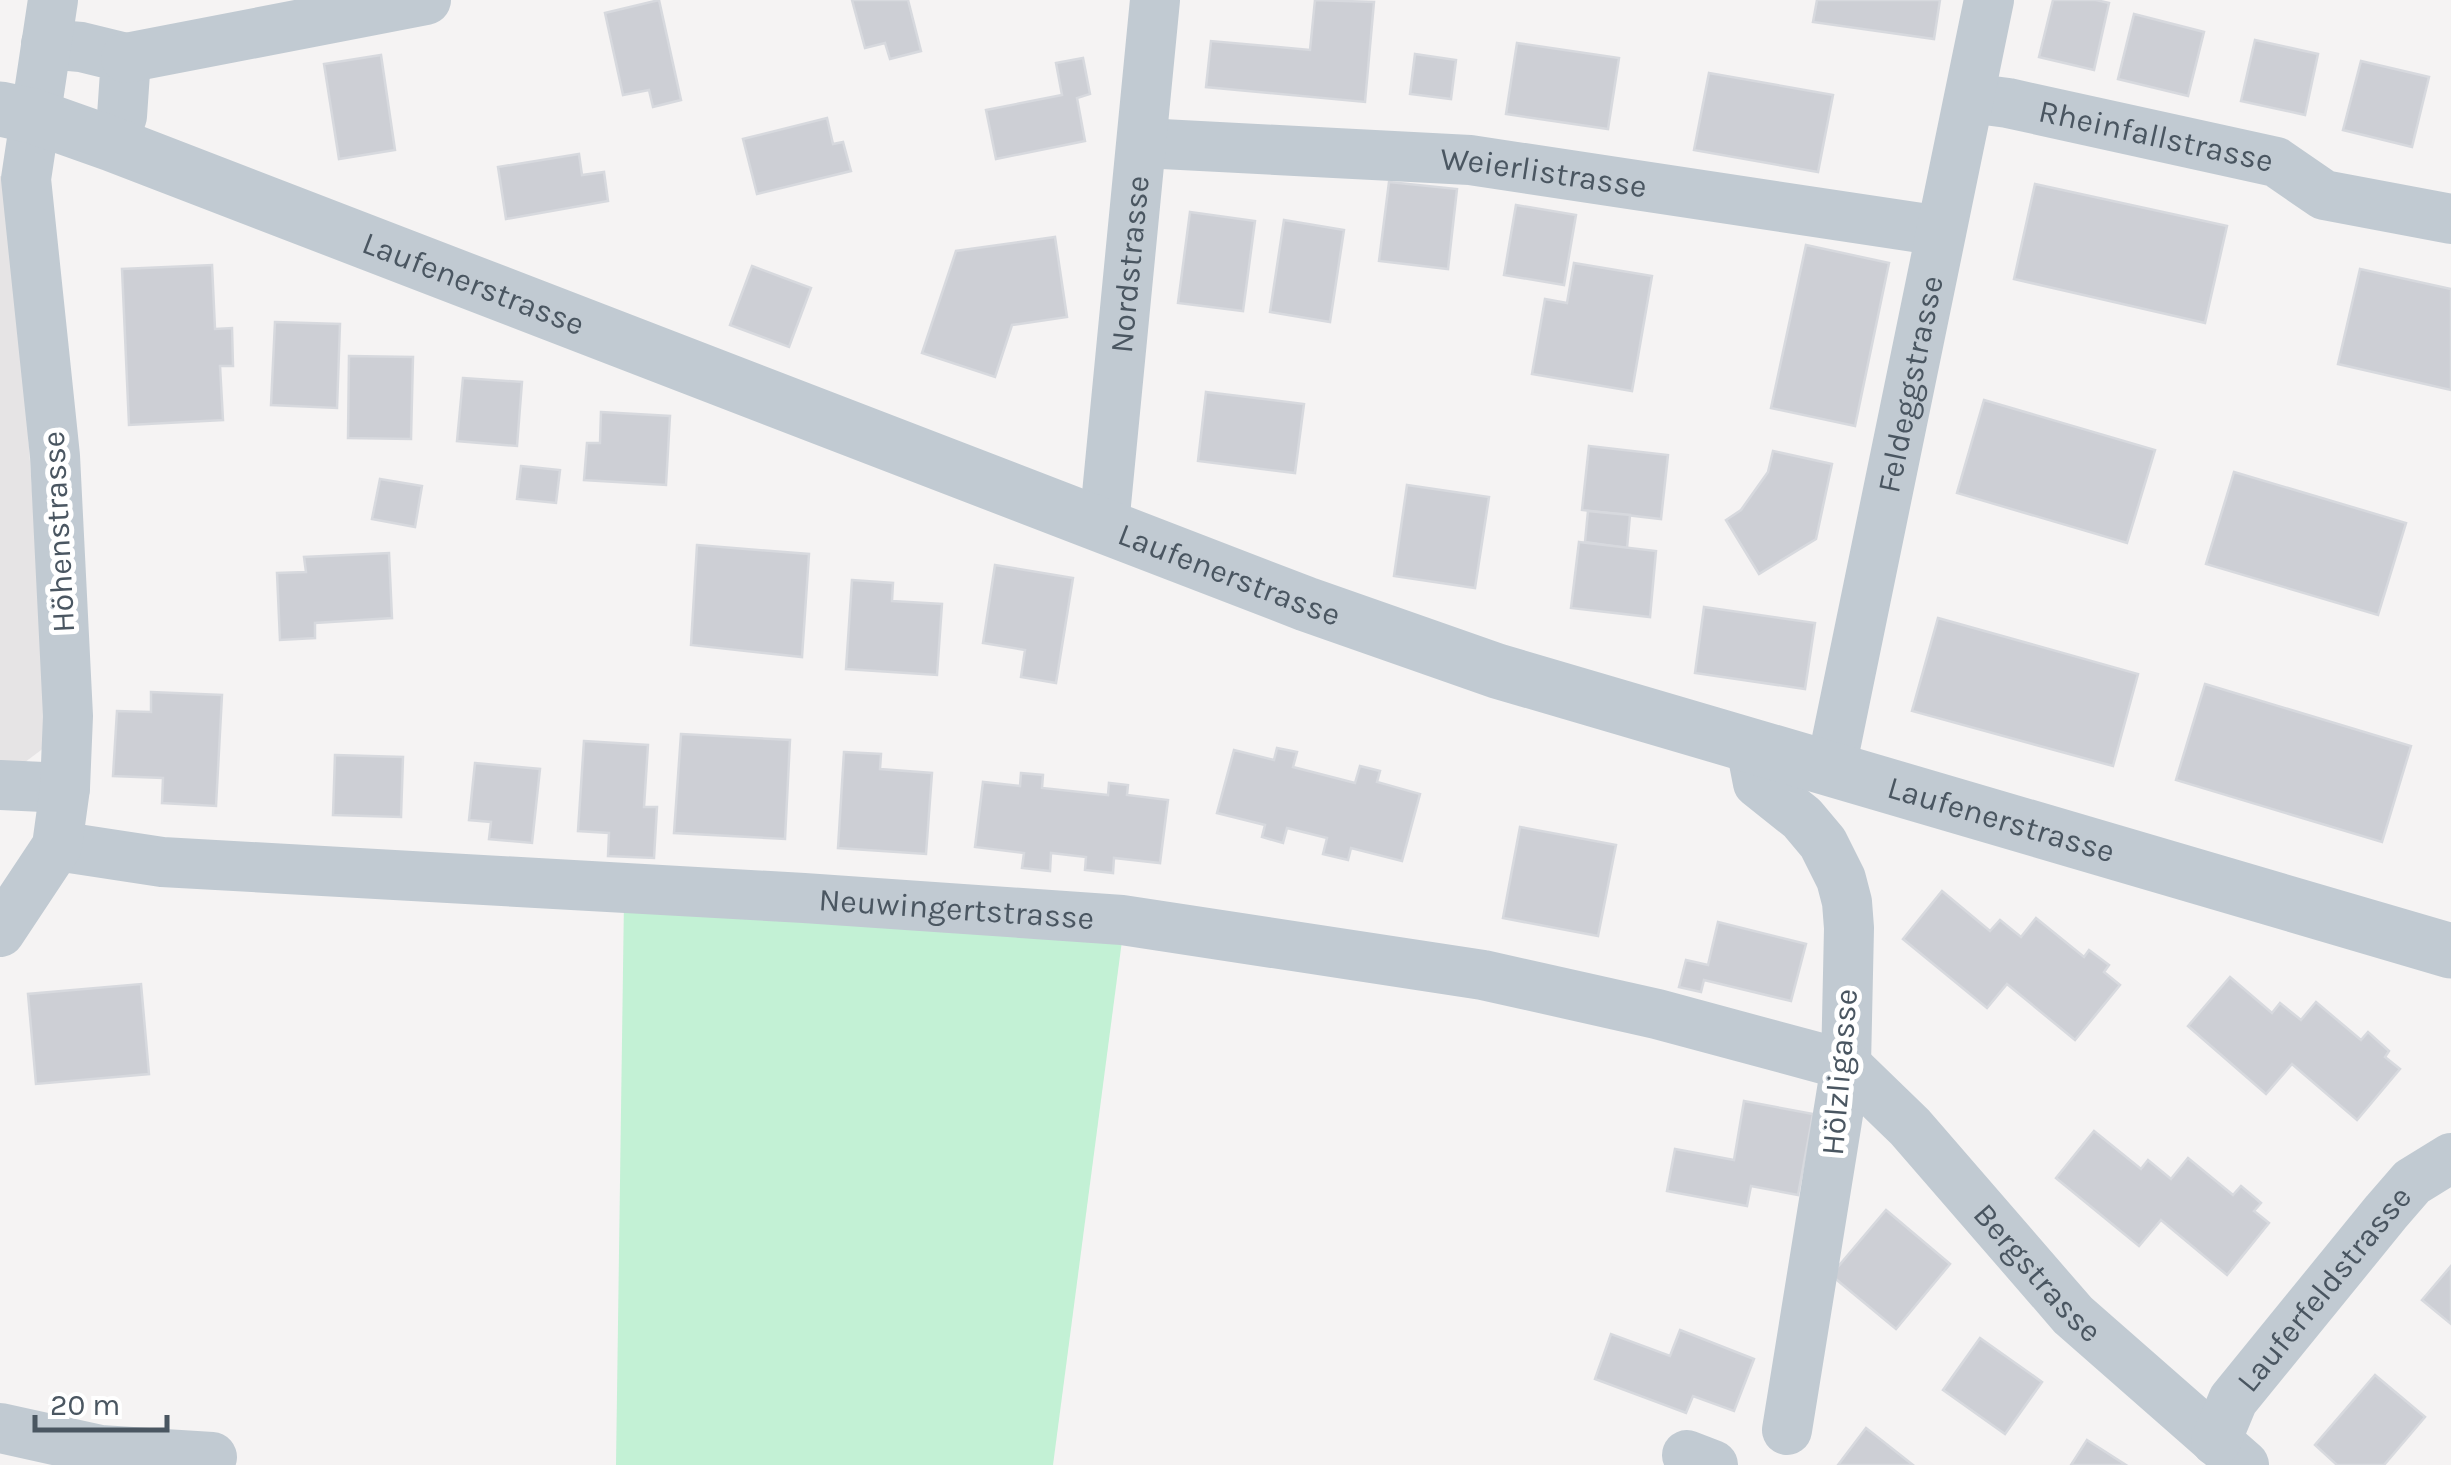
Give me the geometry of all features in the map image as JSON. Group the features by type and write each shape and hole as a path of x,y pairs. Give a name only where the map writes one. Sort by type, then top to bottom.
{"street":[{"path":"49,22 80,47 126,58 426,0"},
{"name":"Nordstrasse","path":"1104,526 1156,0"},
{"name":"Feldeggstrasse","path":"1832,768 1989,0"},
{"name":"Höhenstrasse","path":"0,932 56,846 65,788 68,716 55,456 17,113 49,22"},
{"path":"112,144 122,116 126,58"},
{"name":"Rheinfallstrasse","path":"1970,98 2276,162 2324,195 2451,219"},
{"name":"Laufenerstrasse","path":"17,113 112,144 1306,604 1497,671 2451,950"},
{"name":"Weierlistrasse","path":"1142,144 1470,160 1941,231"},
{"name":"Hölzligasse","path":"1751,746 1758,784 1816,832 1836,863 1847,902 1846,1066 1787,1430"},
{"path":"0,786 65,788"},
{"name":"Neuwingertstrasse","path":"56,846 162,862 784,896 1122,920 1483,975 1657,1014 1846,1066"},
{"name":"Bergstrasse","path":"1846,1066 1910,1128 2073,1314 2230,1453"},
{"name":"Lauferfeldstrasse","path":"2230,1453 2233,1400 2412,1182 2451,1158"},
{"path":"0,1428 100,1450 212,1457"}],"shaded area":[{"path":"0,176 11,179 49,744 8,775 0,775"}],"green space":[{"path":"624,899 1123,933 1053,1465 616,1465"}],"building":[{"path":"659,0 681,100 653,107 649,90 623,95 605,13"},
{"path":"852,0 908,0 921,51 890,59 885,43 865,48"},
{"path":"1315,0 1374,2 1365,102 1206,87 1211,41 1310,50"},
{"path":"1817,0 1940,0 1934,39 1813,22"},
{"path":"2053,0 2109,3 2094,70 2039,57"},
{"path":"2134,14 2204,32 2188,96 2118,79"},
{"path":"2255,40 2318,54 2305,115 2241,101"},
{"path":"1517,43 1619,58 1608,129 1506,114"},
{"path":"1415,54 1456,60 1451,99 1410,94"},
{"path":"381,55 395,150 339,159 324,64"},
{"path":"1083,58 1090,94 1077,98 1085,141 996,159 986,110 1062,95 1056,63"},
{"path":"2361,61 2429,77 2412,147 2343,130"},
{"path":"1709,73 1833,95 1818,172 1694,150"},
{"path":"827,118 833,144 843,142 851,171 757,194 743,139"},
{"path":"579,154 582,175 604,172 608,201 506,219 498,167"},
{"path":"1389,182 1457,189 1448,269 1379,261"},
{"path":"2035,184 2227,226 2205,323 2014,279"},
{"path":"1516,205 1576,215 1564,285 1504,275"},
{"path":"1190,212 1255,221 1243,311 1178,303"},
{"path":"1284,220 1344,230 1330,322 1270,312"},
{"path":"1055,237 1067,317 1012,325 995,377 922,353 956,251"},
{"path":"1806,245 1889,263 1855,426 1771,408"},
{"path":"1574,263 1652,276 1632,391 1532,374 1545,299 1567,303"},
{"path":"212,265 215,329 232,328 233,366 220,366 223,420 129,425 122,269"},
{"path":"752,266 811,288 789,347 730,325"},
{"path":"2360,269 2451,289 2451,390 2338,364"},
{"path":"275,322 340,324 337,408 271,405"},
{"path":"349,356 413,357 411,439 348,438"},
{"path":"463,378 522,382 517,446 457,441"},
{"path":"1206,392 1304,404 1295,473 1198,461"},
{"path":"1984,400 2155,450 2127,543 1957,493"},
{"path":"601,412 670,416 666,485 584,480 587,443 600,443"},
{"path":"1589,446 1668,455 1661,519 1582,510"},
{"path":"1773,451 1832,464 1816,539 1759,574 1726,520 1741,510 1768,472"},
{"path":"521,466 560,470 556,503 517,499"},
{"path":"2234,472 2406,523 2378,615 2206,564"},
{"path":"380,479 422,486 415,527 372,519"},
{"path":"1407,485 1489,497 1475,588 1394,576"},
{"path":"1588,511 1630,515 1627,548 1585,542"},
{"path":"1579,542 1656,551 1650,617 1571,608"},
{"path":"697,545 809,554 802,657 691,645"},
{"path":"389,553 392,618 315,623 315,638 280,640 277,573 306,572 304,557"},
{"path":"995,565 1073,578 1056,683 1021,677 1025,650 983,643"},
{"path":"852,580 893,583 892,601 942,604 937,675 846,669"},
{"path":"1704,607 1815,623 1805,689 1695,673"},
{"path":"1938,618 2138,674 2113,766 1912,711"},
{"path":"2205,684 2411,746 2382,842 2176,780"},
{"path":"151,692 222,695 216,806 162,803 163,778 113,776 117,711 151,712"},
{"path":"681,734 790,740 785,839 674,833"},
{"path":"584,741 648,745 644,807 657,807 654,858 608,856 609,833 578,831"},
{"path":"1277,748 1297,752 1293,767 1355,783 1360,766 1380,771 1377,782 1420,794 1402,861 1351,848 1348,860 1323,854 1327,838 1287,828 1283,843 1262,837 1265,825 1217,813 1234,750 1274,760"},
{"path":"844,752 881,754 880,769 932,773 926,854 838,848"},
{"path":"335,755 403,757 401,817 333,815"},
{"path":"475,763 540,769 532,843 489,839 491,822 469,820"},
{"path":"1021,773 1043,775 1042,788 1108,795 1109,783 1128,785 1127,795 1168,800 1160,863 1114,858 1113,873 1085,870 1086,857 1051,853 1050,871 1022,868 1024,853 975,847 983,782 1020,786"},
{"path":"1520,827 1616,845 1598,936 1503,918"},
{"path":"1942,891 1990,931 2000,920 2021,937 2036,918 2084,957 2089,950 2109,965 2104,972 2120,985 2075,1040 2007,984 1987,1008 1903,939"},
{"path":"1718,922 1806,944 1791,1001 1704,980 1701,992 1679,987 1686,960 1708,965"},
{"path":"2230,977 2272,1013 2280,1003 2301,1020 2316,1002 2361,1040 2368,1032 2389,1051 2385,1057 2400,1069 2357,1120 2292,1064 2266,1094 2188,1026"},
{"path":"141,984 149,1074 36,1084 28,994"},
{"path":"1744,1101 1813,1114 1798,1195 1751,1186 1747,1206 1667,1191 1675,1149 1734,1160"},
{"path":"2094,1131 2141,1169 2148,1160 2171,1179 2188,1158 2233,1195 2241,1186 2261,1203 2254,1211 2269,1223 2227,1275 2161,1220 2139,1246 2056,1178"},
{"path":"1886,1210 1950,1264 1896,1329 1831,1275"},
{"path":"2451,1266 2451,1324 2422,1300"},
{"path":"1680,1330 1754,1359 1734,1411 1693,1396 1686,1413 1595,1379 1611,1334 1670,1356"},
{"path":"1980,1338 2042,1382 2005,1434 1943,1390"},
{"path":"2375,1375 2425,1417 2384,1465 2337,1465 2315,1445"},
{"path":"1866,1428 1913,1465 1838,1465"},
{"path":"2087,1440 2126,1465 2071,1465"}]}
